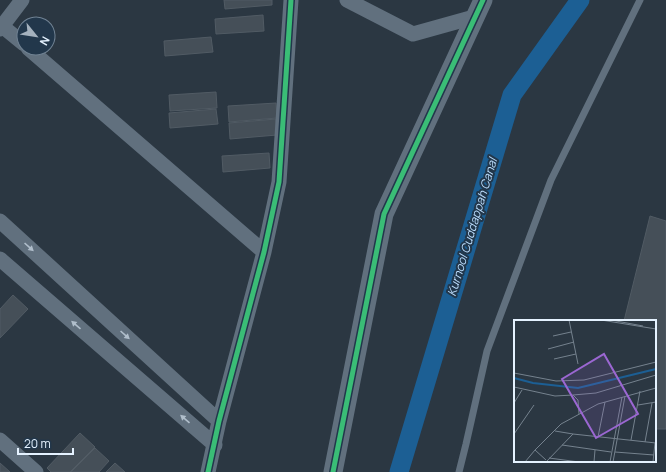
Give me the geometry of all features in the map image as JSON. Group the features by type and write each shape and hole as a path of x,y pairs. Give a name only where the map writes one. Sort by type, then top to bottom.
{"street":[{"path":"16,38 1,27 22,0"},
{"path":"208,472 264,252 279,182 291,0"},
{"path":"347,0 413,34 474,17"},
{"path":"333,472 384,214 483,0"},
{"path":"37,56 264,252"},
{"path":"0,221 220,421"},
{"path":"0,259 215,445"},
{"path":"0,440 36,472"}],"lane":[{"path":"459,472 487,351 551,180 640,0"}],"building":[{"path":"224,0 272,0 272,5 225,9"},
{"path":"263,15 264,31 216,34 215,19"},
{"path":"211,37 213,52 165,56 164,41"},
{"path":"216,92 217,108 170,111 169,95"},
{"path":"276,103 277,118 229,122 228,106"},
{"path":"216,109 218,124 170,128 169,113"},
{"path":"276,119 277,135 230,139 229,123"},
{"path":"269,153 270,168 223,172 222,156"},
{"path":"650,216 666,221 666,429 656,429 656,320 624,320"},
{"path":"13,295 28,309 0,338 0,309"},
{"path":"80,433 95,447 70,472 51,472 47,468"},
{"path":"95,448 109,461 99,472 71,472"},
{"path":"0,463 10,472 0,472"},
{"path":"115,463 125,472 106,472"}],"waterway":[{"name":"Kurnool Cuddappah Canal","path":"399,472 512,95 580,0"}],"cycle path":[{"path":"208,472 219,421 264,252 279,182 291,0"},
{"path":"333,472 384,214 483,0"}]}
